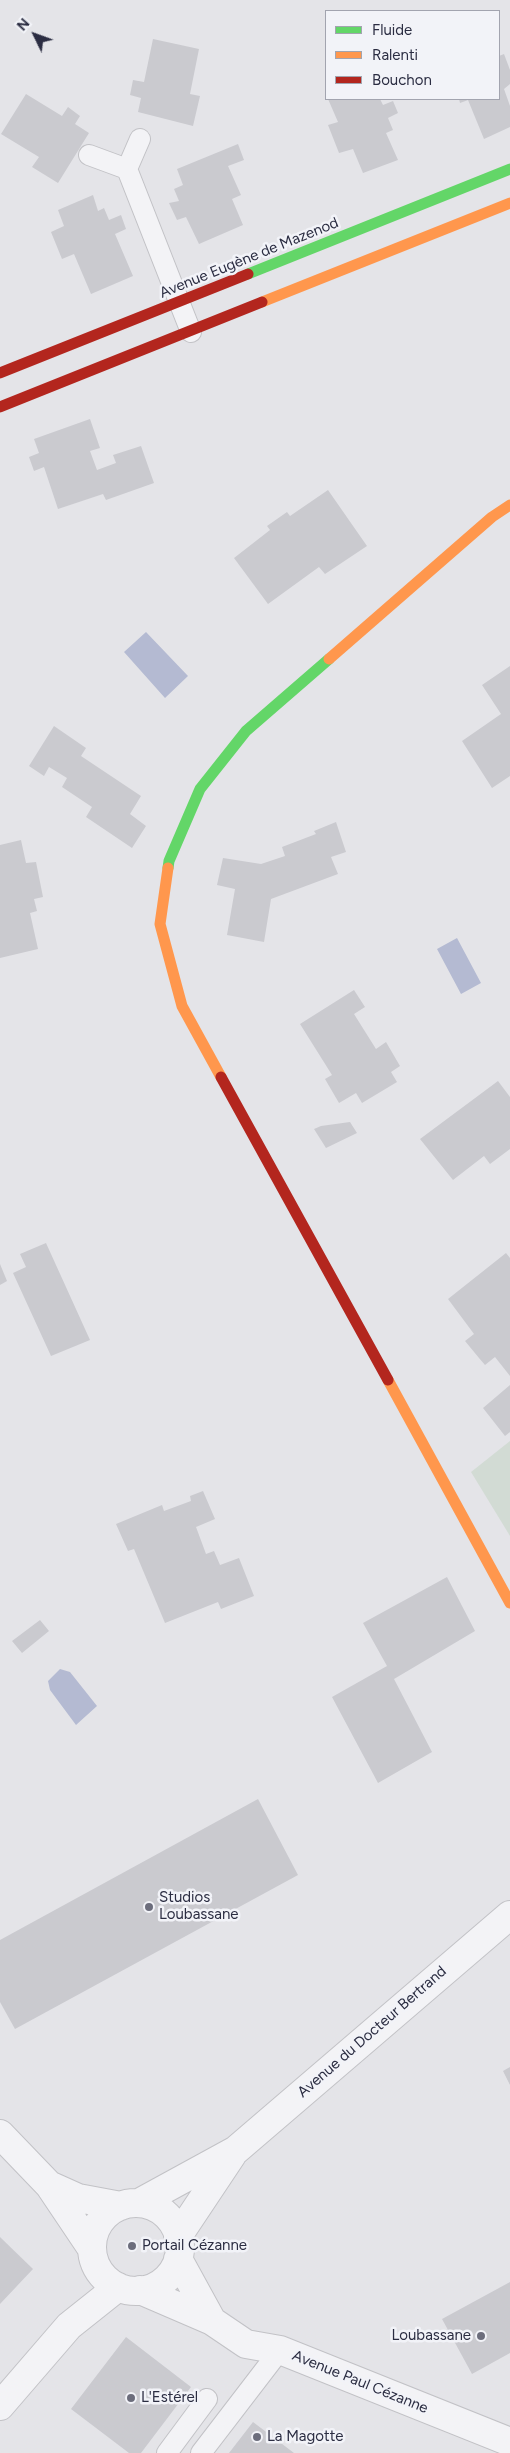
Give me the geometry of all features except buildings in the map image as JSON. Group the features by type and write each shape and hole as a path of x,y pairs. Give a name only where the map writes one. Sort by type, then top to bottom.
{"street":[{"name":"Avenue Eugène de Mazenod","path":"0,374 510,169"},
{"path":"0,407 192,332 510,203"},
{"path":"510,505 492,517 246,730 200,789 169,861 160,924 182,1006 510,1603"},
{"name":"Avenue du Docteur Bertrand","path":"130,2204 236,2150 418,1991 510,1915"},
{"path":"0,2134 49,2185 95,2259 103,2276 129,2288 152,2287 164,2280 172,2271 178,2248 175,2227 164,2213 157,2208 78,2198 49,2185"},
{"name":"Avenue du Docteur Bertrand","path":"178,2248 236,2150"},
{"path":"69,2326 95,2259 95,2231 105,2216 130,2204"},
{"name":"Avenue Paul Cézanne","path":"178,2248 212,2321"},
{"path":"0,2406 69,2326 129,2288"},
{"name":"Avenue Paul Cézanne","path":"129,2288 212,2321 246,2344 280,2350 510,2442"}],"lane":[{"path":"140,139 127,168 192,332"},
{"path":"89,155 127,168"},
{"path":"201,2453 280,2350"},
{"path":"167,2453 207,2399"}],"shaded area":[{"path":"510,1441 510,1536 471,1472"}],"water":[{"path":"146,632 188,676 165,698 124,652"},
{"path":"457,938 481,983 461,994 437,949"},
{"path":"60,1669 70,1672 97,1706 76,1725 50,1690 48,1681"}],"traffic: fast":[{"path":"248,274 510,169"},
{"path":"168,868 169,861 200,789 246,731 329,659"}],"traffic: slow":[{"path":"262,302 510,203"},
{"path":"329,659 492,517 510,505"},
{"path":"168,868 160,924 182,1006 221,1077"},
{"path":"388,1380 510,1603"}],"traffic: jam":[{"path":"0,373 248,274"},
{"path":"0,407 262,302"},
{"path":"221,1077 388,1380"}],"place":[{"name":"Studios Loubassane","path":"149,1907"},
{"name":"Portail Cézanne","path":"132,2246"},
{"name":"Loubassane","path":"481,2336"},
{"name":"L'Estérel","path":"131,2398"},
{"name":"La Magotte","path":"257,2437"}]}
